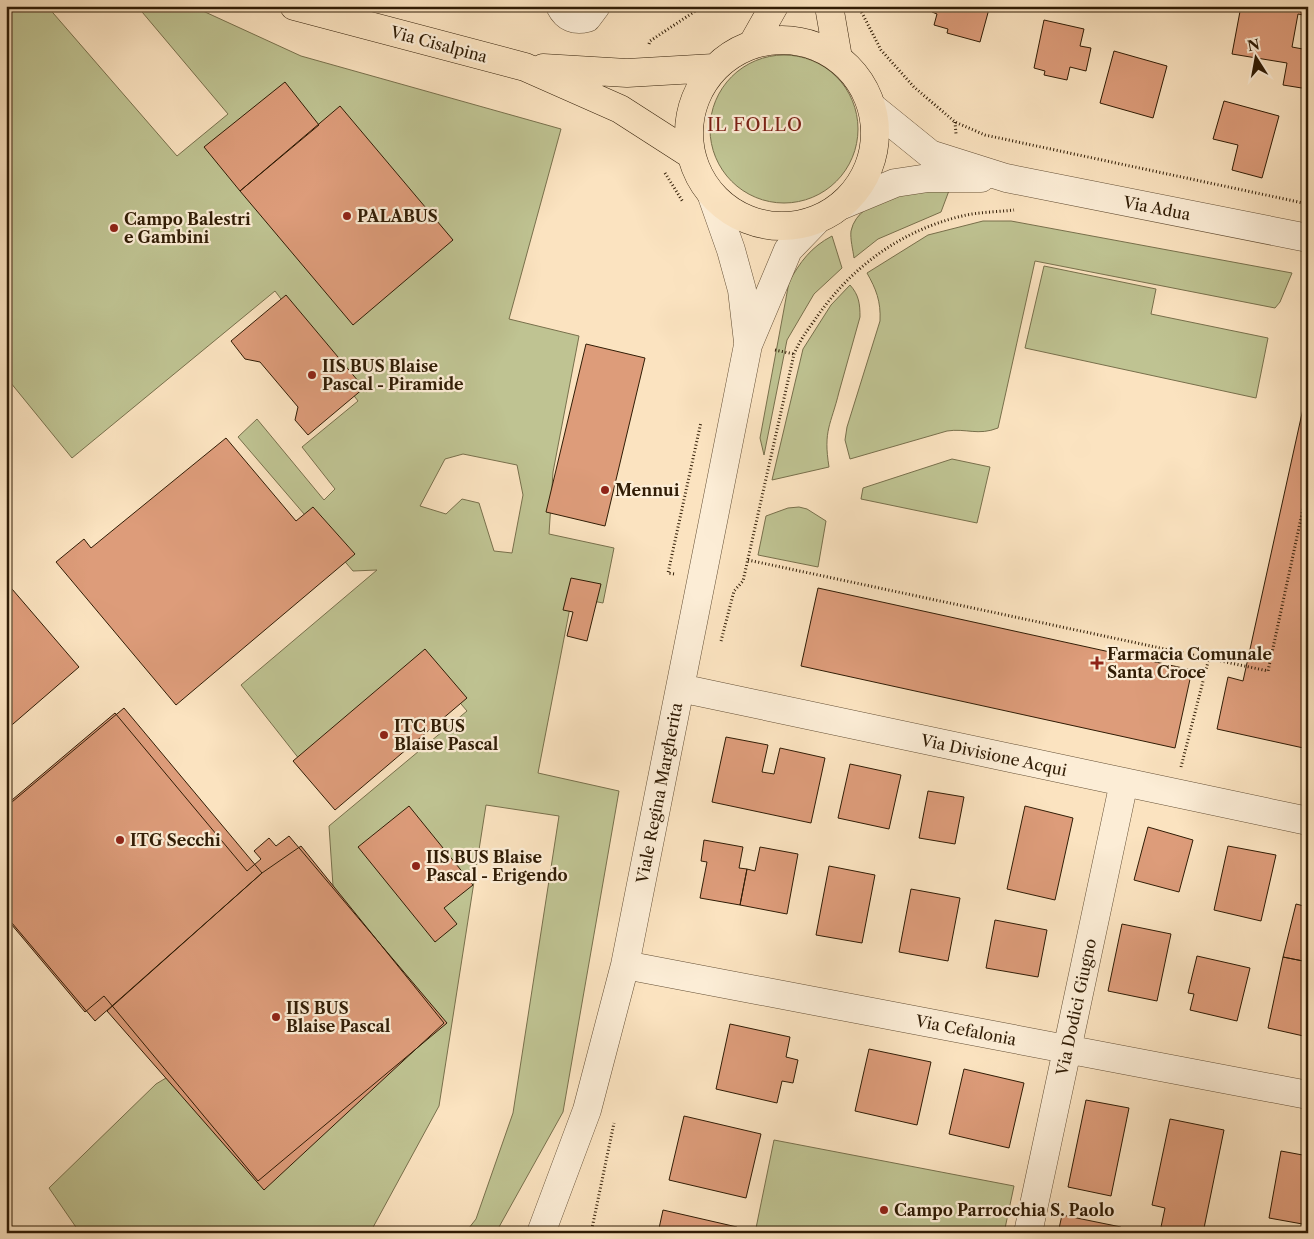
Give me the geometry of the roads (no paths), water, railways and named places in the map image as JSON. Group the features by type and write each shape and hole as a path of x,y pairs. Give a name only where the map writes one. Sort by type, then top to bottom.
{"main road":[{"name":"Via Cisalpina","path":"294,6 525,67 620,109 690,154"},
{"name":"Viale Regina Margherita","path":"752,44 774,6"},
{"path":"829,6 838,58"},
{"name":"Viale Regina Margherita","path":"781,40 811,44 838,58 856,77 872,107 876,134 871,160 860,185 842,205 817,220 789,227 761,224 734,214 712,196 698,177 690,154 691,108 714,68 752,44 781,40"},
{"name":"Via Cisalpina","path":"525,67 627,73 714,68"}],"street":[{"path":"560,6 564,14 575,19 587,18 596,6"},
{"name":"Via Adua","path":"872,107 930,154 1006,178 1308,238"},
{"name":"Via Adua","path":"842,205 895,183 928,178 1006,178"},
{"name":"Viale Regina Margherita","path":"712,196 731,250 742,290 748,345"},
{"name":"Viale Regina Margherita","path":"541,1233 587,1110 625,965 748,345 788,250 817,220"},
{"name":"Via Divisione Acqui","path":"680,688 1308,821"},
{"name":"Via Dodici Giugno","path":"1028,1233 1124,782"},
{"name":"Via Cefalonia","path":"625,965 1308,1096"}],"place":[{"name":"PALABUS","path":"347,216"},
{"name":"Campo Balestri e Gambini","path":"114,228"},
{"name":"IIS BUS Blaise Pascal - Piramide","path":"312,375"},
{"name":"Mennui","path":"605,490"},
{"name":"Farmacia Comunale Santa Croce","path":"1097,663"},
{"name":"ITC BUS Blaise Pascal","path":"384,735"},
{"name":"ITG Secchi","path":"120,840"},
{"name":"IIS BUS Blaise Pascal - Erigendo","path":"416,866"},
{"name":"IIS BUS Blaise Pascal","path":"276,1017"},
{"name":"Campo Parrocchia S. Paolo","path":"884,1210"}],"district":[{"name":"IL FOLLO","path":"755,125"}]}
